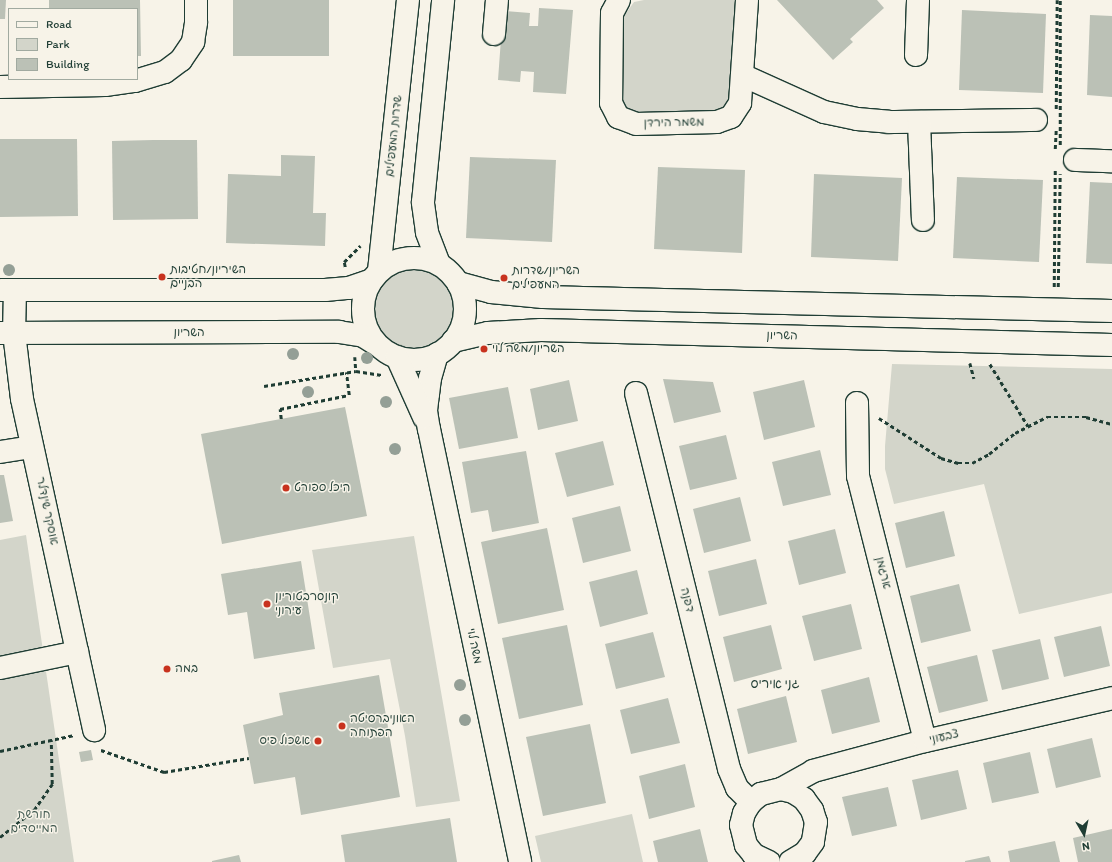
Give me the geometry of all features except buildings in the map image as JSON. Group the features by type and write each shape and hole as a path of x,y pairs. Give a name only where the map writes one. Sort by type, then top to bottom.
{"street":[{"path":"138,79 165,72 181,60 193,42 196,22 196,0"},
{"name":"שדרות המעפילים","path":"375,275 408,0"},
{"path":"439,264 427,232 423,202 443,0"},
{"path":"494,34 497,0"},
{"name":"משמר הירדן","path":"619,0 612,12 611,103 618,117 636,124 717,122 731,117 740,103 747,0"},
{"path":"916,55 918,0"},
{"path":"742,75 824,112 864,120 889,122 1036,120"},
{"path":"0,87 105,85 135,80"},
{"path":"919,122 923,220"},
{"path":"1075,160 1112,161"},
{"path":"7,290 325,290 349,288 375,275 390,263 404,258 418,258 439,264 453,276 458,283 464,300 462,326 445,348 414,360 397,357 376,344 365,324 362,308 365,293 375,275"},
{"path":"458,283 491,292 543,297 1112,311"},
{"name":"אוסקר שינדלר","path":"7,290 7,333 94,730"},
{"name":"השריון","path":"445,348 488,333 541,330 1112,345"},
{"name":"השריון","path":"7,333 339,332 363,336 376,344"},
{"name":"משה לוי","path":"445,348 430,378 426,411 520,862"},
{"name":"משה לוי","path":"397,357 409,380 429,429"},
{"name":"דפנה","path":"636,393 729,769 737,788 751,802"},
{"name":"ארגמן","path":"857,403 858,476 925,741"},
{"path":"0,452 32,447"},
{"path":"0,668 77,652"},
{"name":"צבעוני","path":"751,802 761,794 781,789 813,771 925,741 1112,698"},
{"path":"781,789 793,792 804,799 812,810 816,822 813,842 805,853 790,862"},
{"path":"751,802 744,813 742,832 746,845 754,855 769,862"}],"path":[{"path":"976,341 1028,426"},
{"path":"264,386 356,371 409,380"},
{"path":"281,419 280,409 350,395 346,372"},
{"path":"857,403 941,458 958,464 972,463 989,454 1015,433 1047,417 1086,417 1112,424"},
{"path":"0,751 94,730 98,748 164,772 249,758"},
{"path":"0,837 34,810 52,784 51,740"}],"green space":[{"path":"644,0 740,0 728,99 723,107 715,111 638,112 627,108 623,100 624,16 634,2"},
{"path":"406,268 422,268 437,275 448,286 455,301 455,317 452,325 443,338 430,347 422,350 406,350 391,343 380,332 373,317 373,301 380,286 391,275"},
{"path":"892,364 1112,369 1112,593 1019,614 984,484 894,504 885,469 885,446"},
{"name":"חורשת המייסדים","path":"26,535 74,862 0,862 0,540"},
{"path":"414,536 460,801 416,807 405,736 390,659 333,668 312,550"},
{"path":"632,814 643,862 541,862 535,836"}],"place":[{"name":"השיריון/חטיבות הבניים","path":"162,277"},
{"name":"השריון/שדרות המעפילים","path":"504,278"},
{"name":"השריון/משה לוי","path":"484,349"},
{"name":"היכל ספורט","path":"286,488"},
{"name":"קונסרבטוריון עירוני","path":"267,604"},
{"name":"במה","path":"167,669"},
{"name":"האוניברסיטה הפתוחה","path":"342,726"},
{"name":"אשכול פיס","path":"318,741"}],"district":[{"name":"גני איריס","path":"775,684"}]}
